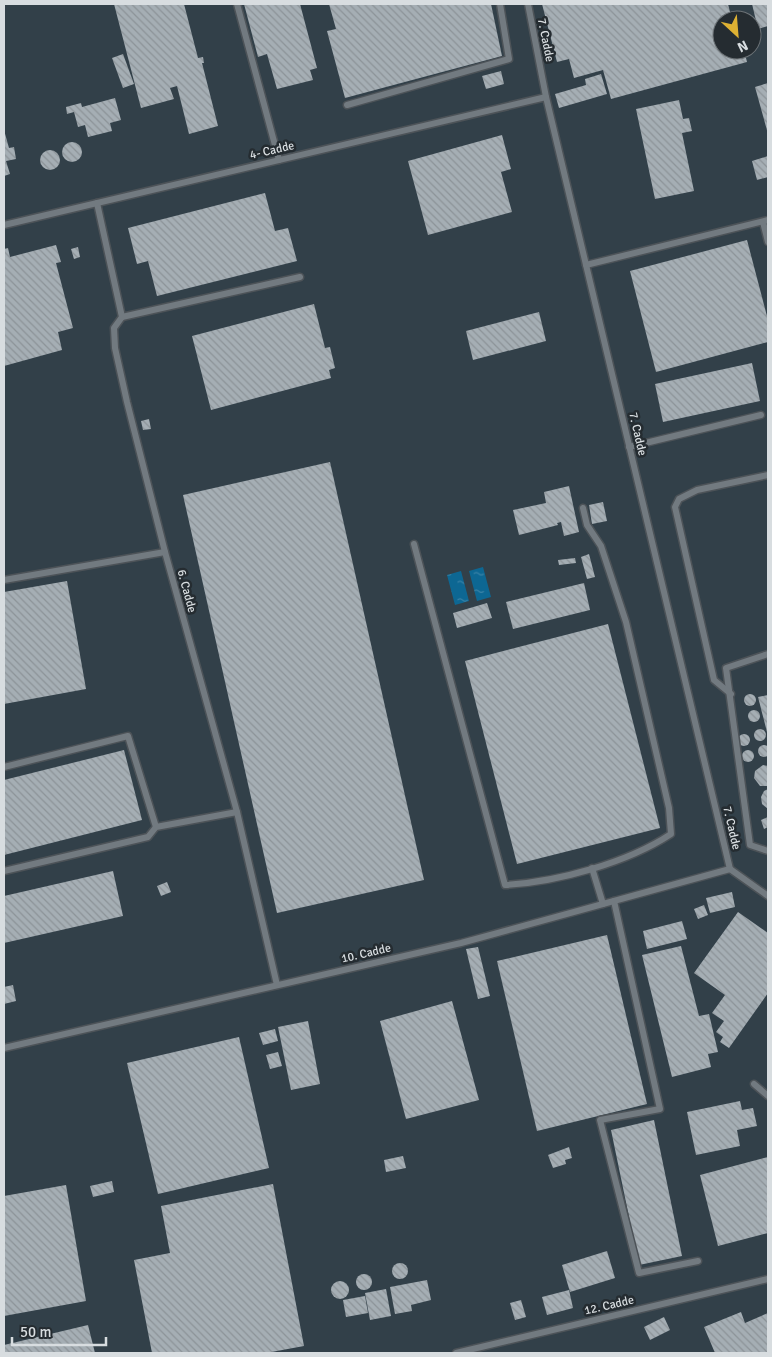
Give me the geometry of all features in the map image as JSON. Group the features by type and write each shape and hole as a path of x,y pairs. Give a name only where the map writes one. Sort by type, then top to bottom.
{"lane":[{"path":"237,4 279,160"},
{"path":"347,105 510,59 500,4"},
{"name":"7. Cadde","path":"528,4 546,97 730,869"},
{"name":"4- Cadde","path":"4,225 546,97"},
{"path":"97,203 122,317 300,277"},
{"path":"586,265 766,221 768,242"},
{"name":"6. Cadde","path":"122,317 114,328 115,348 165,552 237,812 278,985"},
{"path":"629,446 761,415"},
{"path":"731,694 714,680 676,507 679,499 697,490 768,475"},
{"path":"414,544 505,885 531,883 592,868 653,846 671,834 669,808 626,622 601,546 587,525 583,508"},
{"path":"4,580 165,552"},
{"path":"768,654 726,668 750,846 768,851"},
{"path":"4,767 128,736 156,827"},
{"path":"4,871 148,837 156,827 237,812"},
{"path":"592,868 603,904"},
{"path":"730,869 768,896"},
{"name":"10. Cadde","path":"4,1048 461,942 730,869"},
{"path":"614,901 660,1109 600,1120 639,1273 698,1261"},
{"path":"754,1084 768,1096"},
{"name":"12. Cadde","path":"456,1353 768,1279"}],"shaded area":[{"path":"4,4 768,4 768,1353 4,1353"}],"water":[{"path":"483,567 491,597 477,601 469,571"},
{"path":"461,571 469,601 455,605 447,575"}],"building":[{"path":"114,4 184,4 198,58 203,57 204,63 202,63 218,126 189,134 177,86 170,88 174,99 141,108"},
{"path":"244,4 300,4 317,68 310,70 313,80 277,89 267,54 258,57"},
{"path":"329,4 491,4 502,56 345,98 327,31 336,29"},
{"path":"542,4 728,4 730,10 712,10 712,60 746,60 747,62 611,99 603,70 574,78 569,59 557,62"},
{"path":"752,4 768,4 768,26 762,28 762,10 753,10"},
{"path":"123,54 134,84 123,88 112,58"},
{"path":"501,71 504,84 486,89 482,76"},
{"path":"601,74 607,94 559,108 555,94 586,85 585,79"},
{"path":"768,83 768,134 755,87"},
{"path":"115,98 121,120 110,123 112,131 88,137 85,125 78,127 74,112 67,114 66,107 81,103 82,107"},
{"path":"679,100 683,119 689,118 692,131 682,133 694,191 655,199 636,109"},
{"path":"4,130 9,148 14,147 16,159 6,161 10,174 4,176"},
{"path":"502,135 511,169 501,172 512,212 428,235 408,161"},
{"path":"68,142 76,142 82,148 82,156 76,162 68,162 62,156 62,148"},
{"path":"46,150 54,150 60,156 60,164 54,170 46,170 40,164 40,156"},
{"path":"768,156 768,177 757,180 752,161"},
{"path":"265,193 275,231 288,228 297,261 157,296 148,261 137,264 128,228"},
{"path":"747,240 768,320 768,342 656,372 630,271"},
{"path":"56,245 61,262 56,263 73,328 58,332 62,350 4,366 4,249 8,248 10,257"},
{"path":"78,247 80,257 74,259 71,249"},
{"path":"314,304 325,348 330,347 335,368 329,370 331,378 211,410 192,336"},
{"path":"539,312 546,341 473,360 466,331"},
{"path":"752,363 760,401 663,422 655,384"},
{"path":"149,419 151,429 143,430 141,421"},
{"path":"330,462 424,880 277,913 183,495"},
{"path":"569,486 579,532 564,536 561,522 557,523 558,525 519,535 513,510 546,503 544,492"},
{"path":"603,502 607,521 592,524 589,505"},
{"path":"589,554 595,577 587,579 581,557"},
{"path":"575,558 576,563 559,565 558,560"},
{"path":"67,581 86,689 4,704 4,592"},
{"path":"584,583 590,610 513,629 506,602"},
{"path":"487,603 492,618 457,628 453,613"},
{"path":"608,624 660,828 517,864 465,661"},
{"path":"752,694 755,695 755,705 748,706 745,705 744,698 745,695"},
{"path":"768,695 768,736 758,697"},
{"path":"756,710 759,711 759,721 752,722 749,721 748,714 749,711"},
{"path":"762,729 765,730 765,740 758,741 755,740 754,733 755,730"},
{"path":"746,734 749,735 749,745 742,746 739,745 738,738 739,735"},
{"path":"762,745 766,745 770,751 766,757 762,757 758,753 758,749"},
{"path":"124,750 142,820 4,855 4,780"},
{"path":"750,750 753,751 753,761 746,762 743,761 742,754 743,751"},
{"path":"763,765 768,766 767,786 760,786 754,778 755,771"},
{"path":"768,789 768,809 762,804 761,797 764,791"},
{"path":"768,817 768,827 764,829 761,820"},
{"path":"113,871 123,916 4,943 4,896"},
{"path":"167,882 171,892 161,896 157,886"},
{"path":"732,892 735,907 710,913 706,898"},
{"path":"704,905 708,915 698,919 694,909"},
{"path":"738,912 768,933 768,993 729,1048 720,1042 723,1037 716,1032 724,1021 712,1013 725,995 694,973"},
{"path":"682,921 687,939 647,949 643,931"},
{"path":"607,935 647,1104 537,1131 497,961"},
{"path":"681,946 699,1016 709,1014 718,1052 708,1054 711,1067 672,1077 642,955"},
{"path":"478,947 490,996 478,999 466,949"},
{"path":"13,985 16,1001 4,1004 4,987"},
{"path":"452,1001 479,1100 406,1119 380,1021"},
{"path":"308,1021 320,1084 291,1090 278,1027"},
{"path":"275,1029 278,1041 263,1045 259,1033"},
{"path":"239,1037 269,1168 158,1194 127,1063"},
{"path":"278,1052 282,1066 270,1069 266,1055"},
{"path":"740,1101 742,1110 753,1108 757,1126 737,1130 740,1146 696,1155 687,1112"},
{"path":"654,1120 682,1256 639,1265 611,1130"},
{"path":"569,1147 572,1158 565,1160 566,1164 553,1168 548,1155"},
{"path":"403,1156 406,1168 386,1172 384,1160"},
{"path":"768,1157 768,1233 718,1246 700,1175"},
{"path":"112,1181 114,1192 93,1197 90,1186"},
{"path":"273,1184 304,1346 266,1353 152,1353 134,1260 170,1253 161,1206"},
{"path":"66,1185 86,1301 4,1316 4,1196"},
{"path":"607,1251 615,1278 570,1292 562,1265"},
{"path":"397,1263 403,1263 408,1268 406,1277 397,1279 392,1274 392,1268"},
{"path":"361,1274 367,1274 372,1279 370,1288 361,1290 356,1285 356,1279"},
{"path":"427,1280 431,1300 411,1305 412,1311 395,1314 390,1287"},
{"path":"340,1281 346,1284 349,1290 346,1296 340,1299 334,1296 331,1290 334,1284"},
{"path":"386,1289 391,1316 370,1320 365,1293"},
{"path":"569,1290 573,1308 547,1315 542,1297"},
{"path":"365,1296 368,1313 346,1317 343,1300"},
{"path":"521,1300 526,1317 515,1320 510,1303"},
{"path":"741,1312 745,1323 768,1313 768,1353 715,1353 704,1327"},
{"path":"664,1317 670,1330 650,1340 644,1327"},
{"path":"88,1325 95,1353 4,1353 4,1345"}]}
